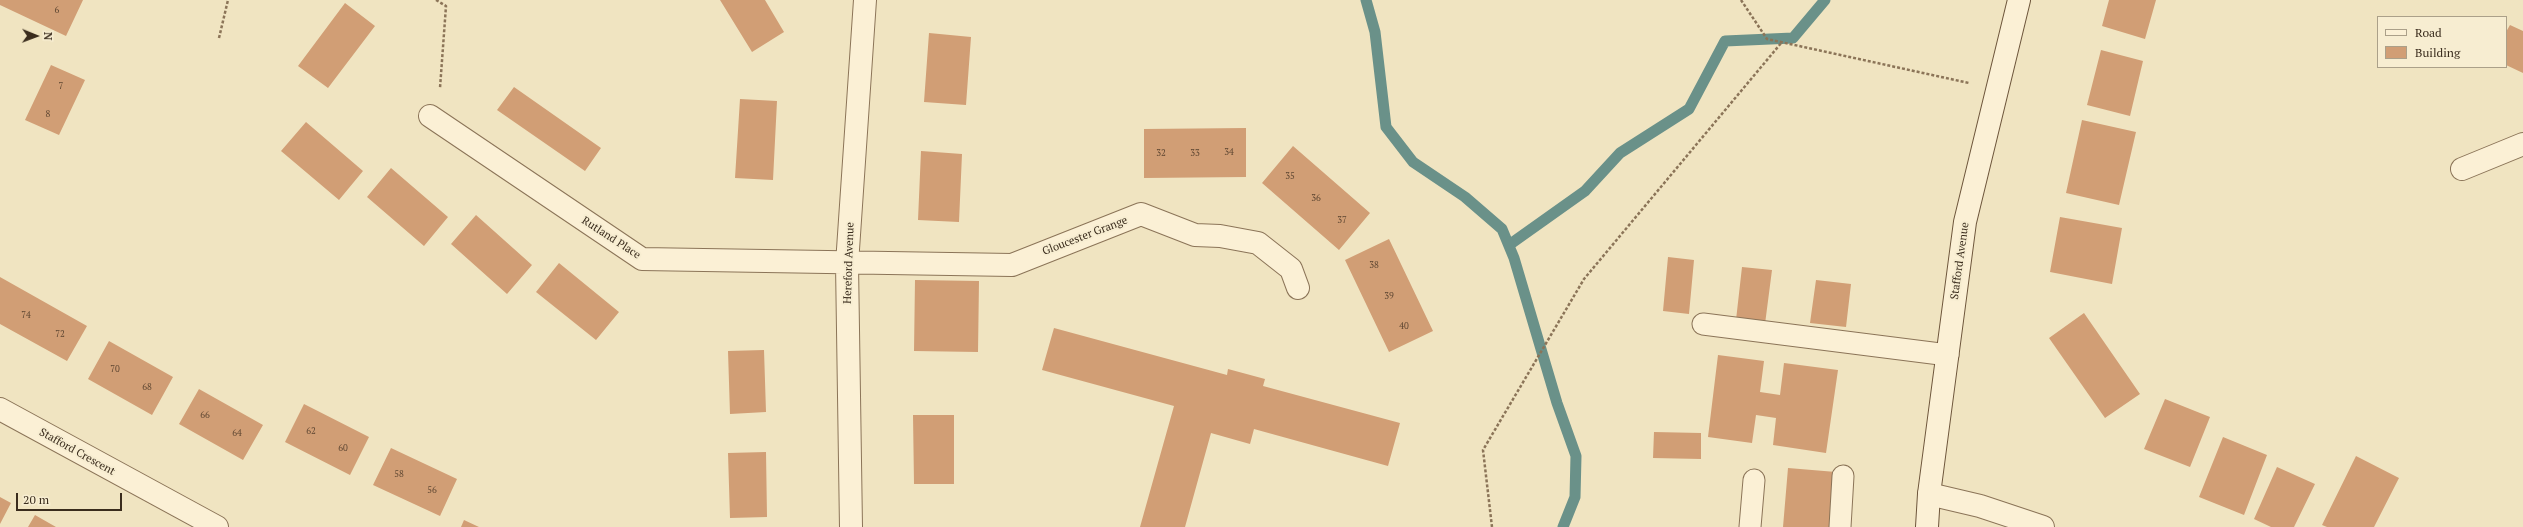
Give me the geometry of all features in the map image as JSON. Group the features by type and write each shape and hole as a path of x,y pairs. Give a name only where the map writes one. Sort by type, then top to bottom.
{"street":[{"name":"Hereford Avenue","path":"851,527 848,264 866,0"},
{"name":"Stafford Avenue","path":"1927,527 1929,494 1965,222 2019,0"},
{"name":"Rutland Place","path":"434,118 642,259 848,264"},
{"path":"2462,169 2523,144"},
{"name":"Gloucester Grange","path":"848,264 1012,265 1141,214 1196,235 1220,236 1258,243 1291,269 1298,288"},
{"name":"Stafford Crescent","path":"0,409 217,527"},
{"path":"1929,494 1980,506 2043,527"}],"lane":[{"path":"1703,324 1948,355"},
{"path":"1840,527 1843,476"},
{"path":"1750,527 1754,480"}],"path":[{"path":"219,38 228,0"},
{"path":"434,118 446,6 436,0"},
{"path":"1741,0 1768,39 1998,89"},
{"path":"1492,527 1483,450 1580,286 1782,42"}],"building":[{"path":"0,0 83,0 66,36 0,5"},
{"path":"720,0 765,0 784,32 752,52"},
{"path":"2109,0 2156,0 2145,39 2102,26"},
{"path":"345,3 375,26 328,88 298,66"},
{"path":"2510,25 2523,31 2523,73 2507,65 2507,30"},
{"path":"929,33 971,37 966,105 924,102"},
{"path":"2101,50 2143,61 2130,116 2087,105"},
{"path":"51,65 85,80 59,135 25,120"},
{"path":"514,87 601,148 585,171 497,110"},
{"path":"740,99 777,101 773,180 735,178"},
{"path":"2082,120 2136,132 2119,205 2066,193"},
{"path":"306,122 363,171 339,200 281,151"},
{"path":"1246,128 1246,177 1144,178 1144,129"},
{"path":"1293,146 1370,213 1339,250 1262,183"},
{"path":"921,151 962,154 959,222 918,220"},
{"path":"391,168 448,217 424,246 367,197"},
{"path":"476,215 532,265 507,294 451,244"},
{"path":"2060,217 2122,228 2112,284 2050,272"},
{"path":"1389,239 1433,331 1389,352 1345,260"},
{"path":"1668,257 1694,260 1689,314 1663,311"},
{"path":"559,263 619,312 596,340 536,292"},
{"path":"1742,267 1772,270 1765,324 1736,320"},
{"path":"0,277 87,326 67,361 0,324"},
{"path":"915,280 979,281 978,352 914,351"},
{"path":"1816,280 1851,284 1846,327 1810,323"},
{"path":"2084,313 2140,394 2105,418 2049,338"},
{"path":"1054,328 1227,375 1228,369 1265,379 1263,386 1400,423 1388,466 1254,429 1250,444 1211,433 1185,527 1140,527 1174,406 1042,370"},
{"path":"109,341 173,377 152,415 88,379"},
{"path":"764,350 766,412 730,414 728,351"},
{"path":"1718,355 1764,361 1760,392 1780,395 1784,363 1838,370 1826,453 1773,445 1776,418 1756,415 1752,443 1708,437"},
{"path":"199,389 263,425 243,460 179,424"},
{"path":"2165,399 2210,417 2190,467 2144,449"},
{"path":"304,404 369,437 350,475 285,442"},
{"path":"913,415 954,415 954,484 914,484"},
{"path":"1654,432 1701,433 1701,459 1653,458"},
{"path":"2223,437 2267,455 2244,515 2199,497"},
{"path":"391,448 457,479 440,516 373,485"},
{"path":"766,452 767,517 730,518 728,453"},
{"path":"2356,456 2399,478 2374,527 2327,527 2322,525"},
{"path":"2277,467 2315,484 2294,527 2271,527 2254,519"},
{"path":"1788,468 1836,472 1831,527 1783,527"},
{"path":"0,497 11,503 0,524"},
{"path":"35,515 56,527 28,527"},
{"path":"464,520 479,527 461,527"}],"waterway":[{"path":"1366,0 1375,32 1386,127 1413,162 1465,197 1502,229 1514,258 1557,403 1576,456 1575,497 1563,527"},
{"path":"1509,245 1585,191 1620,153 1689,109 1725,41 1793,38 1825,0"}]}
